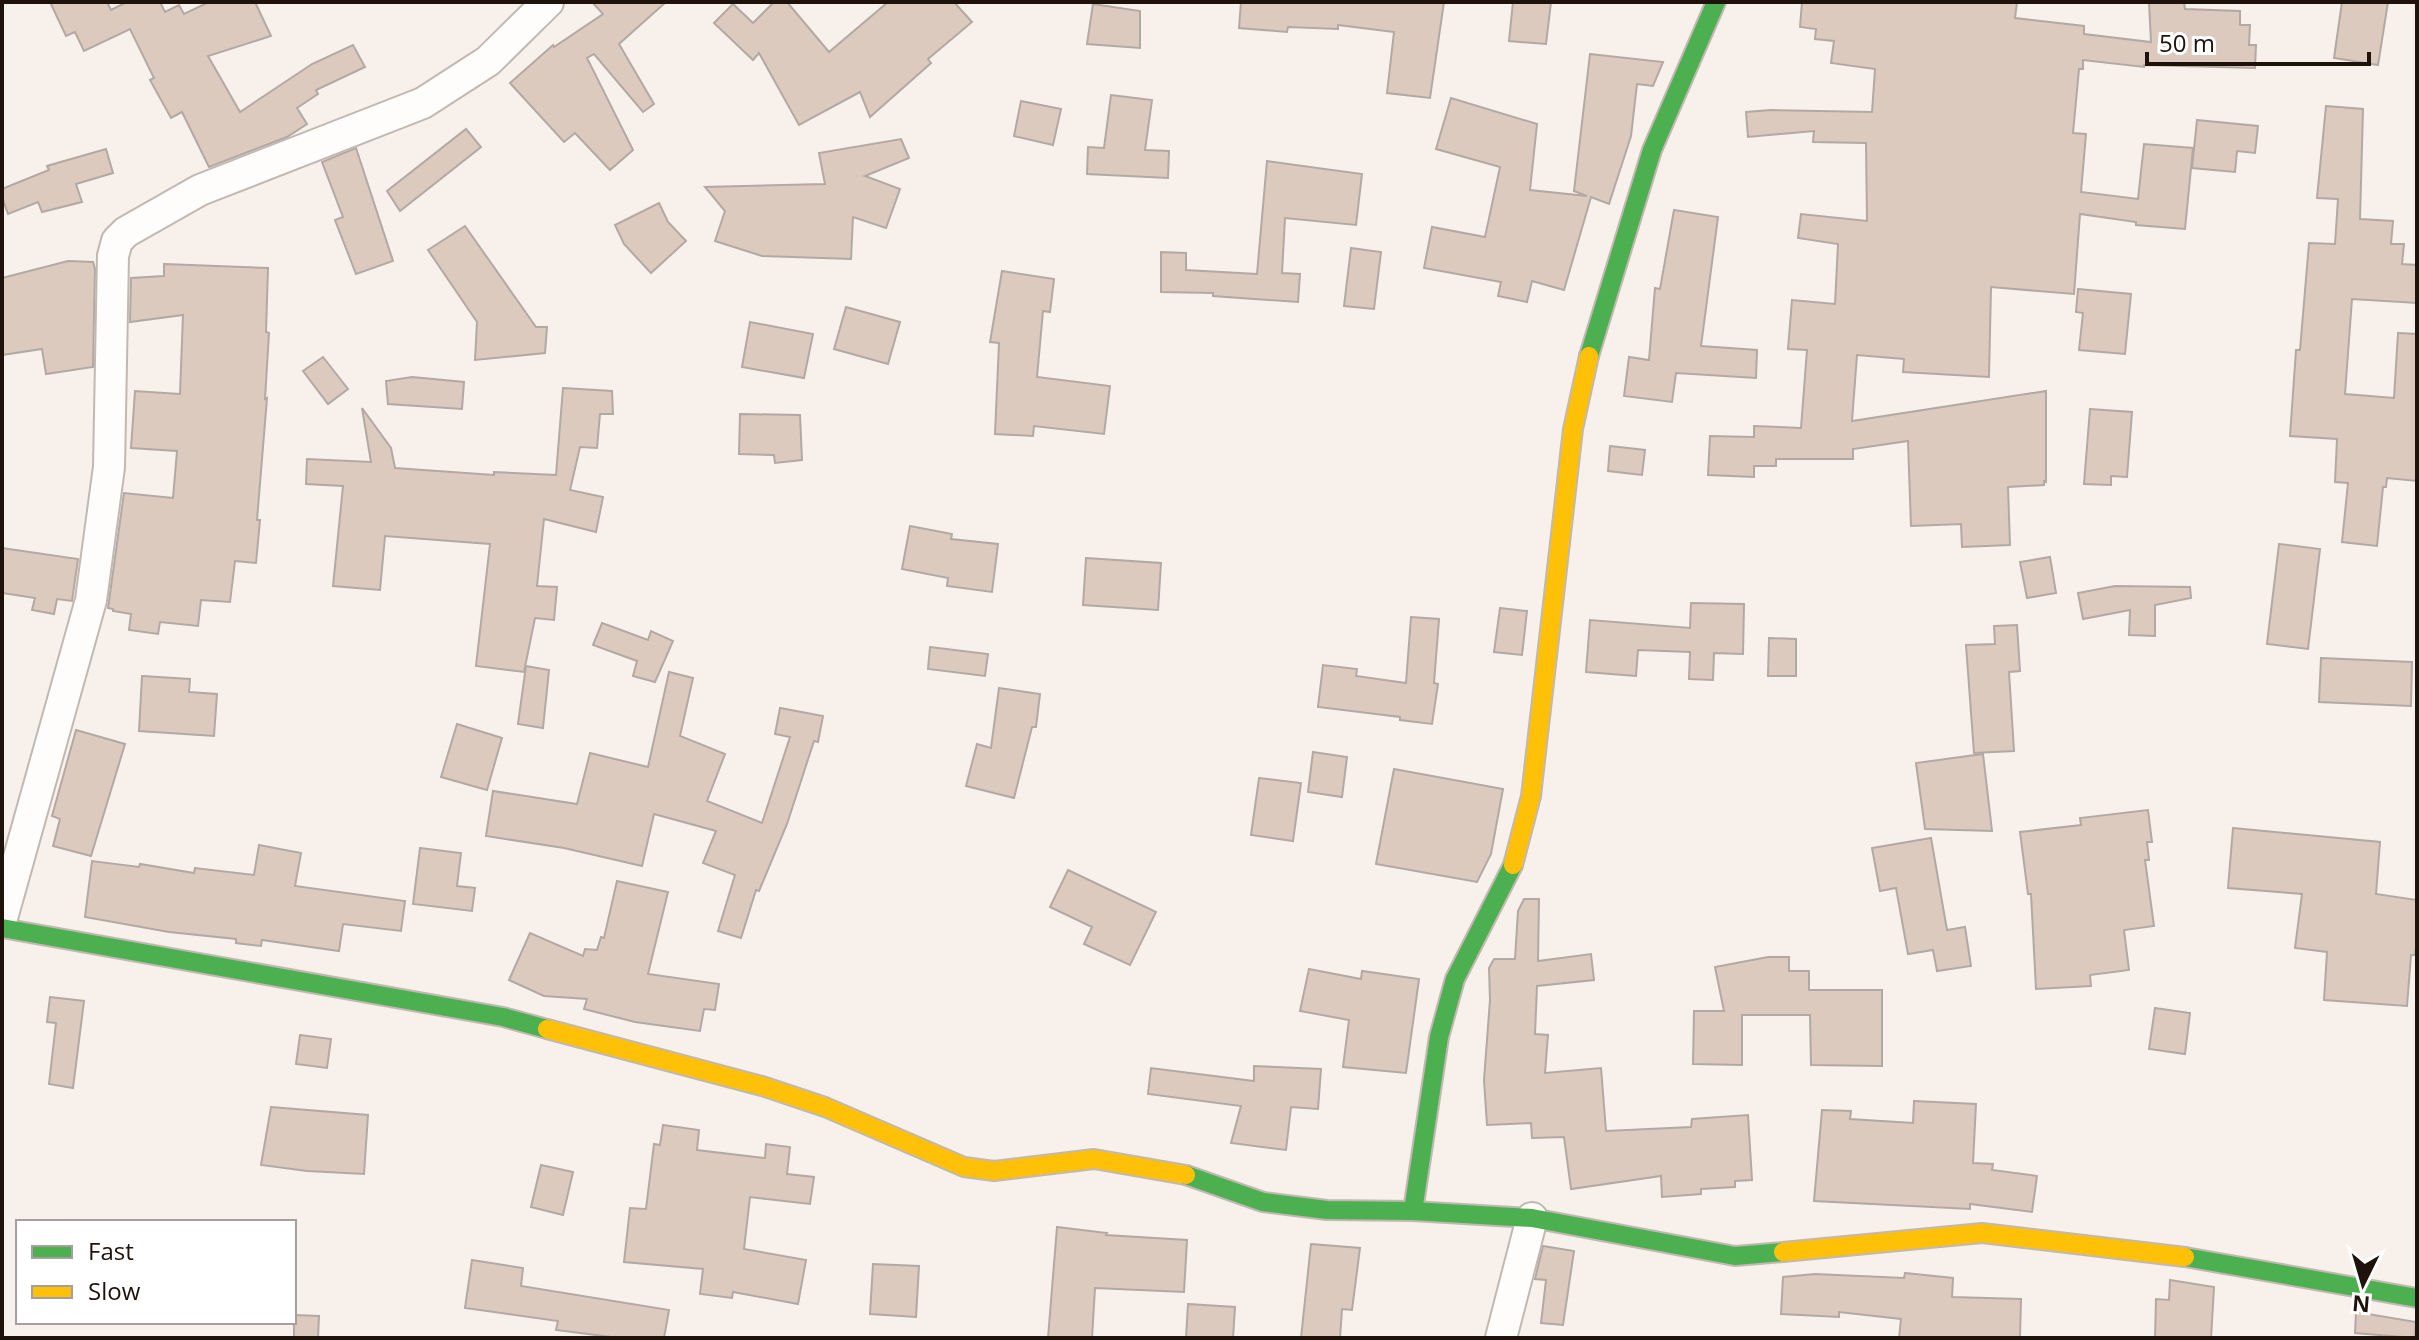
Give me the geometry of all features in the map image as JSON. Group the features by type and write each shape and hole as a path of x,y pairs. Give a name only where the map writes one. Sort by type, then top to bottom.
{"street":[{"path":"2,918 91,600 109,467 113,256 117,241 126,232 200,190 423,103 488,61 548,2"},
{"path":"1413,1211 1439,1037 1455,979 1517,858 1531,796 1573,429 1590,350 1652,150 1716,2"},
{"path":"2,928 503,1017 788,1094 964,1167 994,1171 1094,1159 1179,1172 1263,1202 1327,1210 1532,1218 1735,1256 1982,1233 2189,1257 2417,1298"},
{"path":"1501,1338 1532,1218"}],"building":[{"path":"50,2 107,2 111,10 127,2 160,2 165,12 179,5 184,14 209,2 255,2 271,36 208,56 240,112 312,64 353,45 365,67 316,90 318,94 297,108 307,124 287,137 209,167 182,112 171,118 150,80 154,78 130,29 84,51 75,32 66,36"},
{"path":"592,2 666,2 619,44 654,104 643,112 594,54 587,58 633,150 610,170 575,133 564,142 510,83 553,45 603,14"},
{"path":"774,2 787,2 829,52 888,2 954,2 972,22 928,59 931,63 870,117 860,92 799,125 759,53 753,60 714,23 733,4 753,23"},
{"path":"1241,2 1444,2 1430,98 1387,93 1394,32 1338,25 1338,29 1288,27 1287,32 1239,28"},
{"path":"1513,2 1551,2 1546,44 1509,41"},
{"path":"1802,2 2017,2 2015,18 2084,26 2084,34 2151,42 2149,2 2184,2 2185,9 2240,11 2240,25 2250,25 2249,45 2256,45 2255,68 2144,67 2083,60 2083,69 2079,69 2073,133 2086,134 2081,192 2138,199 2144,144 2193,148 2185,229 2136,225 2136,222 2080,214 2074,294 1991,287 1989,377 1903,372 1904,359 1857,355 1852,421 2046,391 2046,482 2044,485 2008,487 2010,545 1962,547 1961,524 1911,526 1908,441 1853,449 1853,459 1776,459 1776,466 1754,466 1754,477 1708,475 1710,436 1754,437 1754,426 1801,428 1807,350 1788,349 1792,300 1835,304 1838,244 1798,238 1801,214 1867,221 1866,143 1813,142 1814,131 1748,137 1746,112 1872,112 1875,69 1831,63 1834,41 1815,39 1816,29 1800,27"},
{"path":"2342,2 2388,2 2378,65 2334,58"},
{"path":"1093,4 1140,11 1140,48 1087,44"},
{"path":"1590,54 1663,62 1653,86 1637,84 1631,136 1609,204 1591,197 1564,290 1532,281 1527,302 1498,296 1501,282 1424,268 1432,227 1485,237 1500,167 1436,149 1451,98 1537,124 1530,190 1587,196 1574,191"},
{"path":"1111,95 1152,100 1145,150 1169,151 1168,178 1087,174 1088,147 1104,148"},
{"path":"1021,101 1061,109 1053,145 1014,136"},
{"path":"2326,106 2363,109 2360,219 2393,221 2391,244 2404,244 2402,264 2417,265 2417,303 2352,299 2345,394 2394,398 2398,333 2417,334 2417,481 2387,478 2386,487 2383,487 2377,546 2342,542 2348,483 2335,482 2337,439 2290,436 2296,350 2300,350 2309,243 2335,244 2338,199 2317,198"},
{"path":"2197,120 2258,126 2255,153 2237,151 2235,172 2192,168"},
{"path":"466,129 481,147 400,211 387,191"},
{"path":"901,139 909,158 865,176 900,189 886,228 853,217 851,259 762,256 715,241 725,211 705,187 825,184 819,153"},
{"path":"356,148 393,261 356,274 335,220 343,217 322,162"},
{"path":"106,149 113,173 76,184 82,202 42,212 38,202 8,214 2,189 49,170 47,166"},
{"path":"1267,161 1362,174 1356,225 1285,218 1282,273 1300,274 1298,302 1213,296 1213,293 1161,292 1161,252 1186,253 1186,270 1257,274"},
{"path":"659,203 668,222 686,241 651,273 624,244 615,225"},
{"path":"1674,210 1718,217 1701,346 1757,350 1756,378 1676,373 1672,402 1624,396 1629,357 1649,360 1655,288 1660,289"},
{"path":"465,226 536,327 547,327 545,353 475,360 477,322 428,250"},
{"path":"1351,248 1381,252 1374,309 1344,306"},
{"path":"68,261 93,262 95,269 93,367 46,374 42,349 2,355 2,278"},
{"path":"164,264 268,268 266,332 269,333 256,563 235,561 230,602 201,600 198,626 160,622 158,634 129,630 131,614 108,608 124,493 173,498 177,451 131,448 135,391 180,394 183,315 130,322 131,278 164,276"},
{"path":"1002,271 1054,279 1050,312 1043,311 1037,377 1110,386 1104,434 1034,426 1033,436 995,434 999,343 990,342"},
{"path":"2078,289 2131,294 2125,354 2079,350 2083,313 2076,312"},
{"path":"846,307 900,322 888,364 834,349"},
{"path":"750,322 813,334 804,378 742,367"},
{"path":"323,357 348,389 328,404 303,371"},
{"path":"412,377 464,382 462,409 388,404 386,381"},
{"path":"563,388 612,391 613,414 600,414 597,448 580,447 570,490 603,497 596,532 544,519 537,586 557,587 554,620 535,618 524,672 476,666 490,544 385,536 380,590 333,586 343,486 306,484 307,459 371,462 362,408 391,448 395,468 494,475 494,472 556,475"},
{"path":"2090,409 2132,412 2127,477 2111,476 2111,485 2084,484"},
{"path":"740,414 800,415 802,460 775,463 774,455 739,454"},
{"path":"1610,446 1645,450 1642,475 1608,471"},
{"path":"910,526 952,534 951,539 998,544 992,592 947,586 948,578 902,569"},
{"path":"2279,544 2320,549 2308,649 2267,644"},
{"path":"2,548 78,559 72,601 57,599 54,614 32,610 35,598 2,593"},
{"path":"2050,557 2056,593 2027,598 2020,562"},
{"path":"1086,558 1161,563 1158,610 1083,605"},
{"path":"2115,586 2190,587 2191,598 2155,605 2155,636 2129,635 2130,610 2083,619 2078,593"},
{"path":"1691,603 1744,604 1743,654 1714,653 1713,680 1689,679 1690,652 1638,650 1636,676 1586,672 1590,620 1690,628"},
{"path":"1500,608 1527,611 1522,655 1494,652"},
{"path":"1411,617 1439,619 1434,683 1438,684 1432,724 1318,707 1323,665 1357,669 1356,676 1406,683"},
{"path":"602,623 648,640 651,631 673,641 655,682 633,676 637,661 593,645"},
{"path":"2017,625 2020,671 2009,672 2014,751 1974,753 1966,645 1995,644 1994,626"},
{"path":"1769,638 1796,639 1796,676 1768,676"},
{"path":"930,647 988,654 985,676 928,669"},
{"path":"2321,658 2412,662 2411,706 2319,702"},
{"path":"526,666 549,670 543,728 518,724"},
{"path":"669,672 693,678 680,736 725,754 707,801 762,823 790,737 775,734 780,708 823,716 818,742 814,741 787,824 759,891 756,890 741,938 718,931 735,875 703,863 716,831 654,814 642,866 564,848 486,836 493,791 577,804 590,753 648,767"},
{"path":"142,676 190,679 189,692 217,694 214,736 139,731"},
{"path":"999,688 1040,694 1036,727 1032,727 1014,798 966,786 977,744 991,748"},
{"path":"457,724 502,738 487,790 441,777"},
{"path":"76,730 125,744 91,856 53,846 60,819 52,816"},
{"path":"1313,752 1347,757 1342,797 1308,792"},
{"path":"1983,754 1992,831 1925,829 1916,763"},
{"path":"1394,769 1503,789 1491,854 1477,882 1376,864"},
{"path":"1259,778 1301,783 1293,841 1251,835"},
{"path":"2148,810 2152,842 2147,842 2149,860 2145,860 2154,926 2124,930 2129,970 2090,975 2091,986 2036,989 2031,894 2028,894 2020,832 2081,825 2080,818"},
{"path":"2233,828 2380,842 2376,894 2417,900 2417,940 2415,955 2411,955 2407,1006 2324,1000 2327,952 2295,948 2302,894 2228,888"},
{"path":"1931,838 1947,930 1965,927 1971,966 1937,971 1933,950 1908,954 1896,888 1880,891 1872,848"},
{"path":"259,845 301,853 295,886 405,901 401,931 343,924 339,951 262,940 261,946 236,943 236,939 169,932 85,917 92,861 139,867 140,864 194,873 195,868 254,875"},
{"path":"420,848 461,853 457,886 475,888 472,911 413,904"},
{"path":"1068,870 1156,912 1130,965 1084,944 1092,927 1050,907"},
{"path":"617,881 668,892 648,974 719,984 715,1010 704,1009 700,1031 635,1022 584,1009 587,999 544,996 509,980 530,933 583,956 585,949 597,950 601,937 604,938"},
{"path":"1524,899 1539,899 1538,961 1591,954 1594,980 1537,986 1535,1034 1548,1035 1545,1073 1601,1068 1606,1131 1691,1127 1692,1119 1748,1115 1752,1180 1735,1181 1735,1187 1701,1189 1701,1194 1662,1197 1661,1176 1571,1189 1564,1137 1532,1138 1531,1123 1487,1125 1484,1080 1490,1000 1489,968 1494,959 1515,959 1518,911"},
{"path":"1768,957 1789,957 1789,971 1809,971 1809,990 1882,990 1882,1066 1811,1065 1810,1015 1742,1015 1742,1065 1693,1064 1694,1011 1724,1011 1715,967"},
{"path":"1309,969 1361,979 1362,971 1419,979 1406,1073 1343,1067 1349,1020 1300,1011"},
{"path":"50,997 84,1001 73,1088 49,1084 56,1023 47,1022"},
{"path":"2155,1008 2190,1013 2185,1054 2149,1049"},
{"path":"300,1035 331,1039 327,1068 296,1064"},
{"path":"1254,1066 1321,1069 1318,1109 1291,1107 1286,1150 1231,1143 1241,1106 1148,1094 1151,1068 1254,1081"},
{"path":"1914,1101 1976,1104 1973,1163 1993,1164 1992,1170 2037,1176 2032,1212 1970,1204 1970,1209 1814,1201 1822,1110 1851,1111 1850,1119 1913,1123"},
{"path":"271,1107 368,1115 364,1174 261,1165"},
{"path":"663,1125 699,1130 697,1150 765,1158 766,1144 790,1147 787,1174 814,1177 810,1204 750,1197 744,1249 806,1260 798,1304 733,1292 732,1298 700,1294 703,1269 624,1262 630,1208 646,1209 654,1144 660,1145"},
{"path":"541,1165 573,1172 563,1215 531,1207"},
{"path":"1057,1227 1106,1235 1187,1240 1184,1292 1095,1288 1092,1338 1048,1338"},
{"path":"1311,1244 1360,1248 1352,1310 1342,1309 1340,1338 1301,1338"},
{"path":"1543,1246 1574,1251 1563,1325 1541,1323 1546,1280 1535,1279"},
{"path":"472,1260 523,1268 521,1286 669,1310 664,1338 619,1338 556,1330 558,1321 465,1308"},
{"path":"873,1264 919,1266 916,1317 870,1314"},
{"path":"1905,1273 1953,1278 1952,1297 2021,1299 2020,1338 1899,1338 1901,1319 1839,1312 1839,1317 1781,1314 1783,1277 1815,1274 1904,1278"},
{"path":"2170,1280 2214,1287 2211,1338 2155,1338 2156,1299 2169,1300"},
{"path":"1188,1304 1235,1307 1233,1338 1186,1338"},
{"path":"2356,1312 2416,1322 2415,1338 2355,1333"},
{"path":"296,1315 319,1316 318,1338 294,1338"}],"traffic: fast":[{"path":"1589,356 1652,150 1716,2"},
{"path":"1413,1211 1439,1037 1455,979 1513,865"},
{"path":"2,928 503,1017 547,1029"},
{"path":"1186,1175 1263,1202 1327,1210 1532,1218 1735,1256 1783,1252"},
{"path":"2185,1257 2417,1298"}],"traffic: slow":[{"path":"1513,865 1531,796 1573,429 1589,356"},
{"path":"547,1029 762,1086 825,1107 964,1167 994,1171 1094,1159 1186,1175"},
{"path":"1783,1252 1982,1233 2185,1257"}]}
